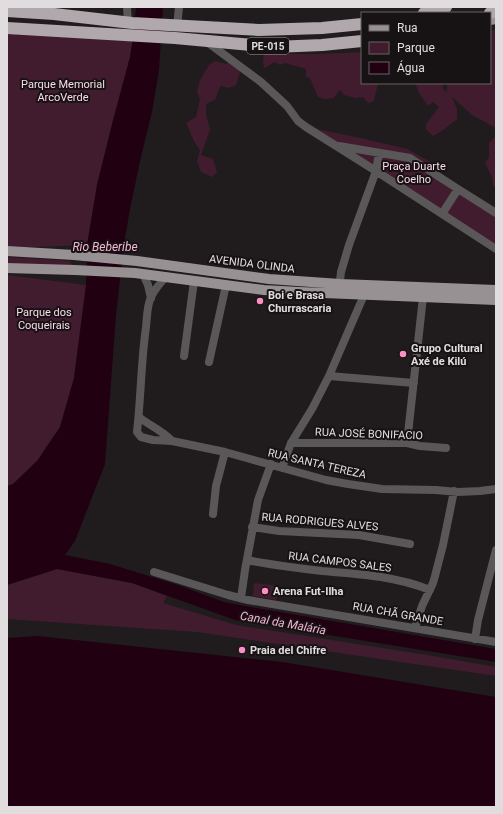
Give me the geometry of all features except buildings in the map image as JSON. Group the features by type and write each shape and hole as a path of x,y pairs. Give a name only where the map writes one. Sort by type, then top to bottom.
{"highway":[{"path":"428,12 446,7"},
{"name":"PE-015","path":"7,11 54,14 131,27"},
{"name":"PE-015","path":"7,28 131,27 176,30 259,30 322,28 361,24"},
{"name":"PE-015","path":"176,30 206,41 274,47 322,45 361,41"}],"main road":[{"name":"AVENIDA OLINDA","path":"7,251 137,261 269,279 340,284 496,290"},
{"name":"AVENIDA OLINDA","path":"7,268 139,274 264,290 496,300"}],"street":[{"path":"127,7 131,27"},
{"path":"176,30 179,7"},
{"path":"206,41 261,82 287,106 301,124 376,170 496,249"},
{"path":"334,145 410,158 496,213"},
{"path":"339,294 341,272 376,170 379,153"},
{"path":"442,214 458,189"},
{"path":"139,274 148,286 151,298"},
{"path":"166,277 157,286 151,298 147,318 143,351 139,417 168,436 172,441"},
{"path":"184,356 194,281"},
{"path":"209,362 226,285"},
{"path":"282,468 291,443 312,409 329,376 364,295"},
{"path":"407,443 423,297"},
{"path":"329,376 414,382"},
{"name":"RUA SANTA TEREZA","path":"139,417 137,432 141,437 153,440 172,441 225,452 348,484 382,489 454,491 496,490"},
{"name":"RUA JOSÉ BONIFACIO","path":"291,443 407,443 420,446 446,448"},
{"path":"213,514 216,486 225,452"},
{"path":"241,598 252,527 258,500 271,464"},
{"path":"415,628 422,606 435,576 454,491"},
{"name":"RUA RODRIGUES ALVES","path":"252,527 279,531 358,535 410,544"},
{"path":"475,639 478,620 496,550"},
{"name":"RUA CAMPOS SALES","path":"247,560 275,565 369,575 415,584 430,590"},
{"name":"RUA CHÃ GRANDE","path":"154,572 213,591 241,598 496,642"}],"green space":[{"path":"496,29 496,128 472,115 452,97 457,109 457,119 433,136 426,129 426,124 439,107 433,102 428,106 419,93 415,84 443,84 443,89 447,92 447,84 491,84 491,31"},
{"name":"Parque Memorial ArcoVerde","path":"7,31 133,38 130,57 97,185 87,245 7,248"},
{"path":"361,52 361,84 378,84 374,101 368,103 363,97 355,98 344,95 340,90 334,98 325,99 318,97 310,78 306,77 306,69 285,63 280,65 274,62 264,68 264,53 313,54"},
{"path":"215,61 226,64 230,61 241,69 236,85 229,88 221,86 217,93 216,99 206,104 206,114 210,130 201,155 213,159 217,172 212,177 201,172 197,161 200,150 195,143 186,123 196,117 200,100 197,91 200,80 209,65"},
{"name":"Praça Duarte Coelho","path":"317,129 407,149 438,166 435,174 496,215 496,245 371,165"},
{"path":"496,136 496,187 493,186 492,177 485,163 489,157 489,143"},
{"path":"7,257 70,261 72,266 7,263"},
{"name":"Parque dos Coqueirais","path":"7,275 86,285 74,378 60,427 37,461 13,484 7,486"},
{"path":"57,569 132,583 167,596 163,603 236,625 496,667 496,676 197,632 7,619 7,584"},
{"name":"Arena Fut-Ilha","path":"254,583 278,586 276,600 253,596"}],"water":[{"path":"136,7 163,7 159,70 152,112 140,161 124,244 116,315 105,464 75,541 65,555 110,564 178,585 224,602 496,649 496,662 235,620 132,583 57,569 7,585 7,486 13,484 37,461 60,427 74,378 86,285 87,245 97,185 130,57"},
{"path":"38,636 282,662 496,697 496,807 7,807 7,638"}],"place":[{"name":"Boi e Brasa Churrascaria","path":"260,301"},
{"name":"Grupo Cultural Axé de Kilú","path":"403,354"},
{"name":"Arena Fut-Ilha","path":"265,591"},
{"name":"Praia del Chifre","path":"242,650"}],"water label":[{"name":"Rio Beberibe","path":"105,247"},
{"name":"Canal da Malária","path":"283,623"}]}
